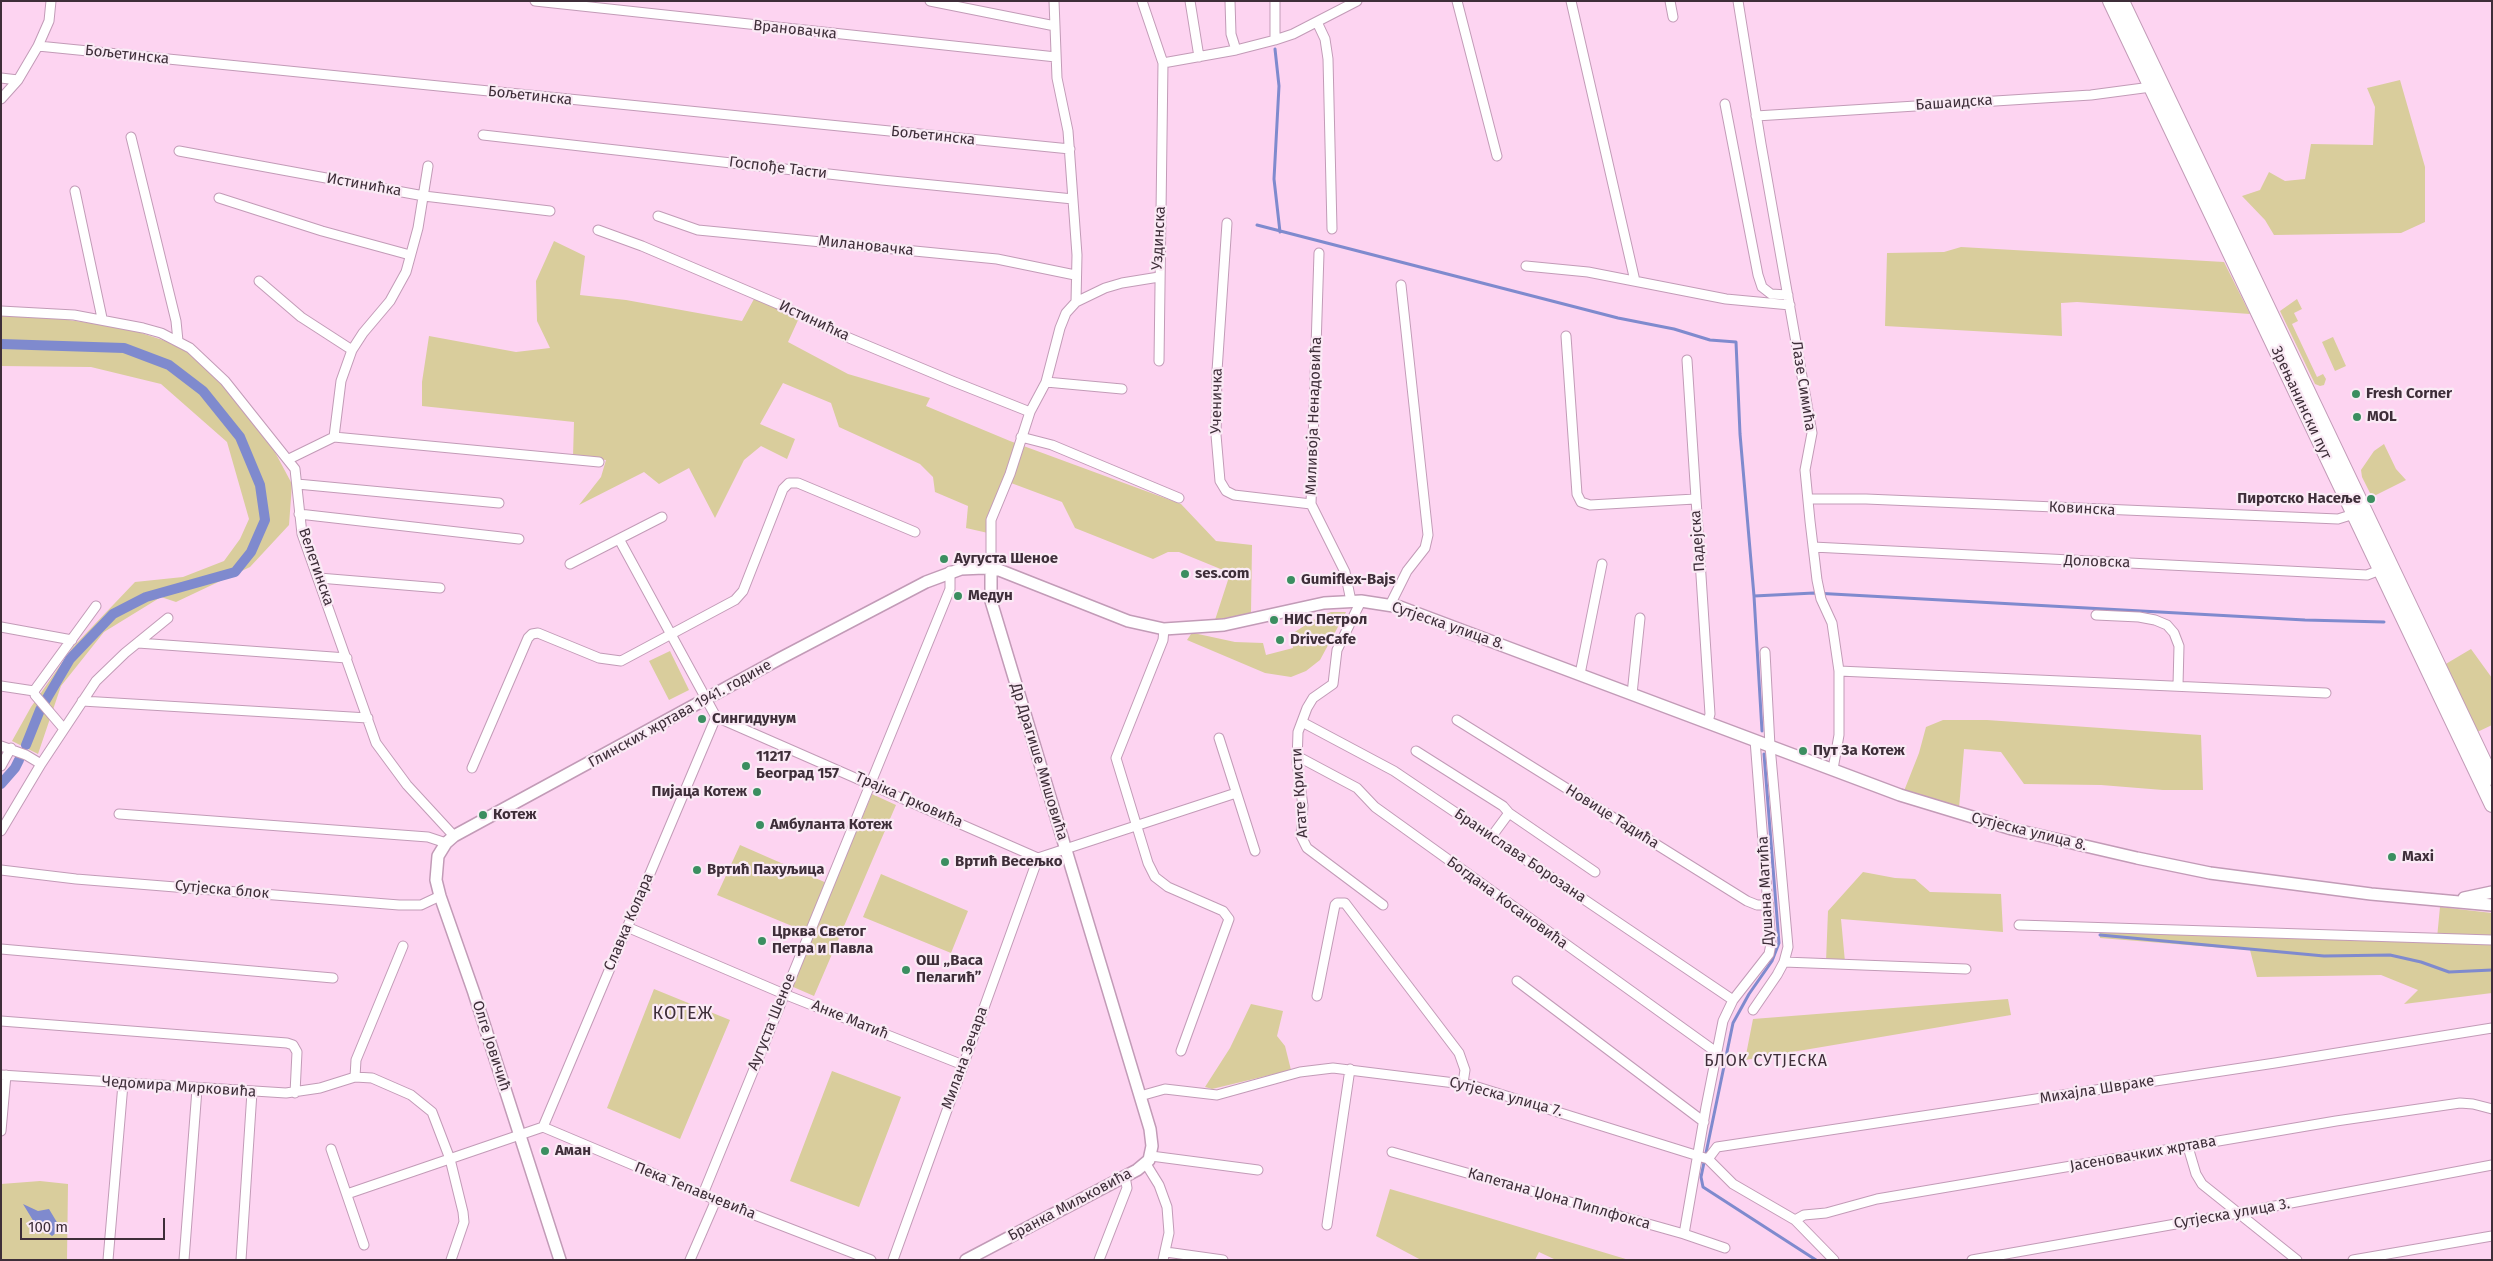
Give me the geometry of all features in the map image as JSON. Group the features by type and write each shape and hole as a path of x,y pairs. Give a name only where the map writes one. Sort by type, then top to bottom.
{"main road":[{"name":"Зрењанински пут","path":"2110,1 2492,805"},
{"name":"Зрењанински пут","path":"2122,1 2492,778"}],"street":[{"path":"1,99 18,80 38,46 49,21 51,1"},
{"name":"Врановачка","path":"535,1 1056,56"},
{"path":"930,1 1054,26"},
{"path":"1054,1 1059,92 1065,110 1070,149 1078,255 1075,275 1076,302"},
{"name":"Уздинска","path":"991,569 991,520 1010,474 1030,412 1046,382 1062,321 1076,302 1088,295 1122,283 1159,277 1163,64 1142,1"},
{"path":"1190,1 1199,57"},
{"path":"1230,1 1231,34 1236,50"},
{"path":"1275,1 1275,40"},
{"path":"1456,1 1497,156"},
{"path":"1571,1 1635,281"},
{"path":"1670,1 1673,17"},
{"name":"Лазе Симића","path":"1738,1 1756,116 1812,433 1805,470 1813,547 1819,590 1832,623 1839,670 1838,748 1833,769"},
{"path":"1163,64 1236,50 1275,40 1317,22 1353,2"},
{"path":"1317,22 1325,39 1328,59 1332,229"},
{"name":"Бољетинска","path":"38,46 1070,149"},
{"path":"1,78 18,80"},
{"name":"Башаидска","path":"1756,116 2091,94 2151,87"},
{"path":"1725,104 1758,275 1762,286 1771,294 1788,295"},
{"name":"Госпође Тасти","path":"483,135 882,180 1073,199"},
{"path":"131,137 176,321 178,341"},
{"name":"Истинићка","path":"179,151 424,196 550,211"},
{"path":"334,437 340,381 352,350 400,286 410,255 424,196 428,166"},
{"path":"75,191 102,318"},
{"path":"219,198 322,231 410,255"},
{"name":"Милановачка","path":"658,216 698,230 997,259 1075,275"},
{"name":"Ученичка","path":"1227,223 1217,371 1216,435 1220,481 1226,491 1234,495 1310,504"},
{"name":"Истинићка","path":"598,230 770,301 888,354 1030,412"},
{"name":"Миливоја Ненадовића","path":"1318,253 1310,504 1344,572 1356,601"},
{"path":"1526,266 1588,272 1726,299 1790,305"},
{"path":"1159,277 1159,361"},
{"path":"259,281 301,317 352,350"},
{"path":"1390,605 1407,572 1425,548 1428,535 1401,285"},
{"path":"1,311 102,318 143,328 178,341 194,352 225,381 289,459 334,437 600,462"},
{"path":"1566,336 1577,494 1581,502 1590,505 1695,500"},
{"name":"Падејска","path":"1686,360 1710,714 1708,722"},
{"path":"1046,382 1122,389"},
{"path":"1021,436 1052,444 1179,498"},
{"name":"Велетинска","path":"289,459 295,469 298,514 302,534 376,743 388,762 450,839"},
{"path":"472,768 528,638 532,634 538,633 599,658 621,661 673,635 735,600 743,591 783,489 790,483 798,483 915,532"},
{"path":"296,484 499,503"},
{"name":"Ковинска","path":"1808,499 1866,499 2338,519 2354,514"},
{"path":"298,514 519,539"},
{"path":"570,564 662,517"},
{"path":"619,539 716,717"},
{"name":"Доловска","path":"1813,547 2367,575 2380,570"},
{"path":"1580,674 1602,564"},
{"name":"Глинских жртава 1941. године","path":"450,839 926,582 950,572 970,568 991,569 1013,575 1128,621 1164,630"},
{"name":"Др Драгише Мишовића","path":"991,569 990,601 1150,1129 1148,1160"},
{"name":"Аугуста Шеное","path":"703,1194 950,589 950,572"},
{"path":"319,578 440,588"},
{"name":"Сутјеска улица 8.","path":"1164,630 1224,625 1295,607 1356,601 1390,605 1433,618 1900,795 1955,813 2137,858 2292,885 2492,905"},
{"name":"Агате Кристи","path":"1356,601 1337,650 1332,684 1313,698 1297,737 1296,756 1302,797 1301,836 1304,845 1383,905"},
{"path":"34,692 96,606"},
{"path":"2096,615 2139,617 2156,620 2167,625 2174,633 2179,646 2178,685"},
{"path":"1,831 82,701 110,666 168,618"},
{"path":"1632,694 1640,618"},
{"path":"1,628 72,640"},
{"path":"1164,630 1163,640 1116,758 1148,863 1162,883 1228,916 1229,922 1181,1052"},
{"path":"138,643 347,658"},
{"path":"1753,1010 1784,962 1787,954 1788,934 1783,905 1770,746 1765,652"},
{"path":"1839,670 2326,693"},
{"path":"1,686 34,692"},
{"path":"34,692 35,696 64,728"},
{"path":"82,701 368,718"},
{"name":"Трајка Грковића","path":"716,717 1038,858"},
{"name":"Славка Колара","path":"543,1128 716,717"},
{"name":"Новице Тадића","path":"1457,720 1747,900 1757,905 1769,905"},
{"name":"Бранислава Борозана","path":"1302,722 1384,765 1733,1000"},
{"path":"1219,738 1255,851"},
{"name":"Душана Матића","path":"1684,1234 1723,1021 1733,1000 1770,952 1769,905 1755,740"},
{"path":"1,746 11,748 41,764"},
{"path":"1,766 11,748"},
{"path":"1416,751 1503,806 1509,813 1594,872"},
{"name":"Богдана Косановића","path":"1296,756 1357,788 1375,807 1716,1052"},
{"path":"1038,858 1236,793"},
{"path":"1492,836 1509,813"},
{"path":"119,814 450,839"},
{"name":"Олге Јовичић","path":"450,839 436,864 436,880 440,896 560,1260"},
{"name":"Милана Зечара","path":"894,1260 1038,858"},
{"name":"Сутјеска блок","path":"1,870 76,879 374,903 418,905 440,896"},
{"name":"Сутјеска улица 8.","path":"2443,900 2492,892"},
{"path":"1317,996 1335,905 1337,903 1344,903 1459,1053 1465,1070 1463,1083"},
{"path":"2019,925 2492,940"},
{"name":"Анке Матић","path":"627,927 784,994 963,1066"},
{"path":"403,946 356,1060 356,1077 372,1078 424,1103 432,1112 450,1159 464,1222 451,1260"},
{"path":"1,950 333,978"},
{"path":"1784,962 1966,969"},
{"path":"1517,981 1704,1122"},
{"path":"1,1021 287,1043 293,1045 297,1052 295,1093"},
{"name":"Михајла Швраке","path":"1708,1159 1718,1147 2275,1063 2492,1028"},
{"name":"Сутјеска улица 7.","path":"1140,1096 1165,1089 1217,1095 1300,1072 1322,1068 1350,1069 1463,1083 1708,1159 1733,1184 1795,1220 1834,1260"},
{"path":"1328,1225 1350,1069"},
{"path":"1,1131 3,1075"},
{"name":"Чедомира Мирковића","path":"3,1075 197,1089 295,1093 320,1088 356,1077"},
{"path":"108,1260 122,1084"},
{"path":"184,1260 197,1089"},
{"path":"241,1260 252,1092"},
{"name":"Јасеновачких жртава","path":"1795,1220 1804,1215 1826,1214 1877,1199 2336,1121 2460,1103 2492,1109"},
{"path":"347,1194 543,1128"},
{"name":"Пека Тепавчевића","path":"543,1128 716,1200 871,1260"},
{"path":"2188,1147 2198,1179 2238,1214 2297,1260"},
{"path":"331,1149 364,1245"},
{"name":"Капетана Џона Пиплфокса","path":"1392,1152 1684,1234 1725,1248"},
{"path":"1223,1260 1165,1256 1170,1226 1167,1207 1148,1160 1258,1170"},
{"name":"Бранка Миљковића","path":"966,1260 1125,1176 1148,1160"},
{"name":"Сутјеска улица 3.","path":"1972,1260 2238,1214 2492,1165"},
{"path":"1099,1260 1127,1188 1125,1176"},
{"path":"690,1260 716,1200"},
{"path":"2353,1260 2492,1236"}],"shaded area":[{"path":"2400,80 2425,167 2425,222 2401,233 2274,235 2265,220 2242,196 2260,190 2269,172 2285,181 2305,179 2311,144 2373,145 2375,107 2367,88"},
{"path":"554,241 585,256 580,295 626,300 742,321 754,299 799,318 788,342 848,374 930,398 926,406 1010,441 1181,504 1216,541 1252,545 1251,613 1215,620 1228,580 1223,570 1179,552 1168,552 1153,559 1075,528 1062,502 1003,480 988,533 966,528 968,506 935,492 933,477 920,464 839,427 831,403 783,383 760,424 795,439 787,459 761,446 744,460 715,518 689,468 659,484 644,472 579,505 601,477 606,460 573,457 574,422 422,406 422,382 429,336 516,352 550,348 537,321 536,281"},
{"path":"1961,247 2224,262 2250,314 2077,302 2061,303 2062,336 1885,326 1887,253 1944,252"},
{"path":"2297,299 2302,309 2294,313 2298,321 2292,324 2317,377 2323,374 2326,379 2324,385 2315,384 2280,311"},
{"path":"1,315 47,317 126,328 178,345 225,382 261,426 292,484 289,525 250,567 176,602 161,597 104,632 61,686 38,754 12,741 31,707 73,647 135,582 183,577 224,561 240,539 249,519 227,442 161,384 91,367 1,366"},
{"path":"2333,337 2346,366 2335,371 2322,342"},
{"path":"2384,444 2396,469 2406,480 2372,497 2362,477 2361,470 2374,451"},
{"path":"1331,612 1346,612 1320,660 1306,671 1291,677 1265,673 1187,640 1191,634 1198,634 1235,642 1263,643 1266,655 1293,648 1290,635 1318,617"},
{"path":"2471,649 2492,678 2492,725 2471,735 2439,668"},
{"path":"670,651 689,690 669,700 649,661"},
{"path":"1943,720 1987,720 2201,735 2203,790 2163,790 2101,785 2024,784 2001,752 1964,749 1959,808 1904,791 1919,753 1926,727"},
{"path":"872,794 896,805 814,996 791,986"},
{"path":"740,845 829,884 809,933 717,895"},
{"path":"1863,872 1895,878 1915,879 1930,892 2001,894 2003,932 1841,919 1845,962 1826,962 1828,911"},
{"path":"881,874 968,911 951,953 863,917"},
{"path":"2440,907 2492,913 2492,993 2404,1004 2418,990 2381,975 2257,977 2250,950 2100,938 2100,931 2437,938"},
{"path":"654,989 730,1020 680,1139 607,1108"},
{"path":"2008,999 2011,1015 1745,1060 1753,1019"},
{"path":"1251,1004 1283,1011 1277,1036 1285,1046 1291,1070 1212,1089 1205,1087 1230,1048"},
{"path":"832,1071 901,1097 859,1207 790,1181"},
{"path":"40,1181 68,1184 67,1260 1,1260 1,1184"},
{"path":"1390,1189 1629,1260 1556,1260 1539,1252 1535,1260 1421,1260 1376,1236"}],"water":[{"path":"23,1204 38,1211 49,1209 61,1229 52,1236 34,1222"}],"waterway":[{"path":"1275,49 1279,86 1274,179 1280,232"},
{"path":"1257,225 1618,318 1674,329 1710,340 1736,342 1740,434 1754,596 1814,593 2305,620 2384,622"},
{"path":"1,344 124,348 169,365 203,391 240,437 260,485 265,520 251,552 235,572 146,597 113,614 70,659 40,710 26,745"},
{"path":"1754,596 1762,731"},
{"path":"1764,754 1779,943 1772,961 1749,994 1733,1023 1701,1177 1703,1187 1816,1260"},
{"path":"1,784 15,768 19,760"},
{"path":"2100,935 2324,956 2390,955 2421,962 2449,972 2492,970"}],"place":[{"name":"Fresh Corner","path":"2356,394"},
{"name":"MOL","path":"2357,417"},
{"name":"Пиротско Насеље","path":"2371,499"},
{"name":"Аугуста Шеное","path":"944,559"},
{"name":"ses.com","path":"1185,574"},
{"name":"Gumiflex-Bajs","path":"1291,580"},
{"name":"Медун","path":"958,596"},
{"name":"НИС Петрол","path":"1274,620"},
{"name":"DriveCafe","path":"1280,640"},
{"name":"Сингидунум","path":"702,719"},
{"name":"Пут За Котеж","path":"1803,751"},
{"name":"11217 Београд 157","path":"746,766"},
{"name":"Пијаца Котеж","path":"757,792"},
{"name":"Котеж","path":"483,815"},
{"name":"Амбуланта Котеж","path":"760,825"},
{"name":"Maxi","path":"2392,857"},
{"name":"Вртић Весељко","path":"945,862"},
{"name":"Вртић Пахуљица","path":"697,870"},
{"name":"Црква Светог Петра и Павла","path":"762,941"},
{"name":"ОШ „Васа Пелагић”","path":"906,970"},
{"name":"Аман","path":"545,1151"}],"district":[{"name":"КОТЕЖ","path":"683,1014"},
{"name":"БЛОК СУТЈЕСКА","path":"1766,1062"}]}
